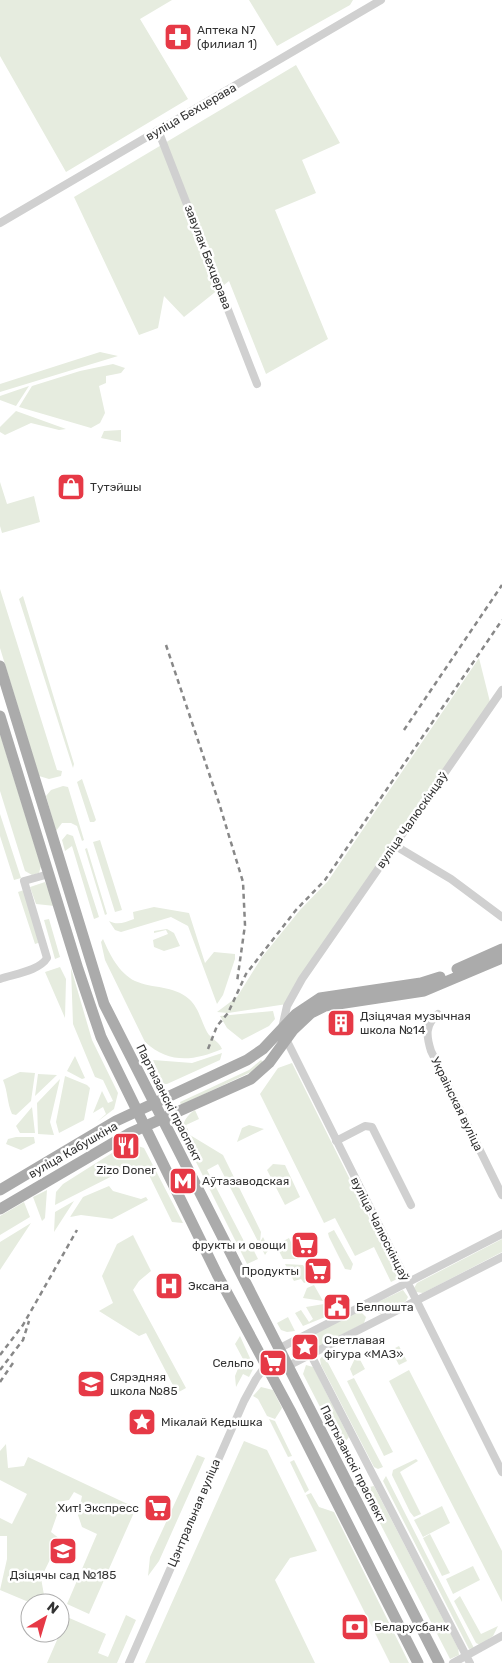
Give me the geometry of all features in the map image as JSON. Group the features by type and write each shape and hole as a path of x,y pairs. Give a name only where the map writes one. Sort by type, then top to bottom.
{"main road":[{"name":"Партызанскі праспект","path":"0,666 69,884 104,1004 439,1663"},
{"path":"0,716 101,1037 218,1276 418,1663"},
{"path":"49,874 59,873 69,884"},
{"path":"284,1034 296,1014 320,998 422,983 502,949"},
{"path":"284,1034 325,1006 424,991 502,958"},
{"name":"вуліца Кабушкіна","path":"0,1190 137,1110 247,1060 284,1034"},
{"name":"вуліца Кабушкіна","path":"0,1209 145,1126 251,1079 269,1063 284,1034"}],"street":[{"name":"вуліца Бехцерава","path":"0,222 381,0"},
{"name":"завулак Бехцерава","path":"158,130 257,384"},
{"name":"вуліца Чалюскінцаў","path":"502,690 302,979 288,1006 284,1034 502,1472"},
{"path":"394,845 451,879 502,917"},
{"path":"0,979 36,967 44,963 47,958 24,881 49,874"},
{"name":"Украінская вуліца","path":"438,1014 428,1024 427,1035 431,1051 502,1195"},
{"path":"336,1141 365,1126 372,1127 411,1205"},
{"name":"Цэнтральная вуліца","path":"129,1663 244,1401 256,1379 278,1349 502,1234"},
{"path":"266,1366 288,1366 502,1257"},
{"path":"311,1355 468,1659"},
{"path":"453,1663 468,1659 502,1636"}],"shaded area":[{"path":"0,0 172,0 140,19 188,99 66,172 0,56"},
{"path":"249,0 353,0 350,5 277,46"},
{"path":"296,65 340,143 302,160 316,193 275,210 328,339 266,374 229,281 184,317 164,296 158,328 139,335 74,197"},
{"path":"100,352 118,356 0,392 0,384"},
{"path":"113,364 125,368 121,373 106,376 106,383 99,386 105,413 100,423 91,428 19,407 32,386 80,371"},
{"path":"29,386 16,406 0,400 0,396"},
{"path":"16,411 66,429 59,430 31,423 5,435 0,432 0,427"},
{"path":"121,430 121,442 101,438 104,431"},
{"path":"0,482 7,504 34,496 40,522 2,533 0,526"},
{"path":"0,589 57,770 62,771 61,776 49,779 39,776 0,648"},
{"path":"23,596 74,764 73,768 19,599"},
{"path":"479,658 490,702 287,1004 228,1013 217,1012 237,997 262,957 300,910 328,881"},
{"path":"0,734 41,866 39,873 32,875 25,871 0,791"},
{"path":"82,779 96,820 94,822 90,822 77,782"},
{"path":"63,786 68,787 84,840 82,841 77,826 71,823 62,823 56,831 46,796 51,790"},
{"path":"0,814 21,878 14,880 0,836"},
{"path":"67,834 73,836 99,917 94,919 72,846 65,851 62,840"},
{"path":"100,840 122,910 115,912 93,842"},
{"path":"87,848 107,914 105,915 85,849"},
{"path":"45,882 55,906 36,904 30,887"},
{"path":"24,890 41,942 35,944 18,892"},
{"path":"154,907 189,913 205,963 214,952 235,954 223,995 217,1004 188,926 171,917 121,932 115,930 109,921 115,923 125,922 134,919 133,912"},
{"path":"49,919 60,957 55,959 44,920"},
{"path":"167,929 174,933 180,946 164,951 154,947 153,940 168,934 166,930 154,933 154,931"},
{"path":"103,939 116,963 129,978 176,991 189,999 198,1010 207,1032 222,1049 202,1056 182,1058 163,1054 145,1042 105,960 101,942"},
{"path":"60,967 66,979 65,1018 45,972"},
{"path":"71,968 92,1040 118,1093 114,1109 97,1122 106,1114 103,1107 93,1113 102,1091 108,1103 113,1101 103,1080 95,1077 73,1024"},
{"path":"273,1011 275,1019 269,1026 242,1040 227,1028 220,1016"},
{"path":"222,1053 220,1060 167,1084 159,1084 152,1078 159,1074 153,1060 192,1063"},
{"path":"75,1056 85,1078 82,1079 67,1071"},
{"path":"261,1060 263,1062 251,1072 181,1105 180,1102 249,1070"},
{"path":"292,1063 399,1278 391,1282 374,1247 355,1256 335,1218 324,1223 260,1094 278,1068"},
{"path":"20,1072 35,1073 31,1101 16,1115 12,1114 10,1110 3,1080"},
{"path":"38,1074 57,1075 35,1096"},
{"path":"65,1076 90,1088 84,1120 59,1133 56,1122"},
{"path":"60,1079 50,1122 54,1135 38,1134 37,1103"},
{"path":"32,1107 35,1133 20,1133 16,1126"},
{"path":"195,1110 199,1119 186,1125 190,1135 223,1155 261,1232 260,1242 263,1237 269,1249 265,1255 218,1164 207,1170 248,1249 252,1247 258,1259 247,1264 183,1136 185,1122"},
{"path":"249,1125 264,1129 237,1142 242,1128"},
{"path":"34,1137 35,1143 21,1150 6,1144 8,1139"},
{"path":"132,1144 144,1148 183,1223 172,1222 147,1171 142,1169 138,1171 134,1165 55,1205 56,1192 63,1184 123,1146"},
{"path":"273,1164 285,1165 300,1197 285,1205 267,1170"},
{"path":"109,1186 113,1191 141,1199 146,1197 148,1200 112,1219 81,1215 70,1217 83,1197"},
{"path":"47,1190 45,1218 42,1221 33,1197"},
{"path":"74,1201 54,1232 55,1212"},
{"path":"24,1202 30,1217 0,1235 0,1216"},
{"path":"31,1223 0,1270 0,1242"},
{"path":"334,1230 353,1264 351,1270 345,1269 329,1237 328,1233"},
{"path":"133,1235 151,1271 139,1281 133,1290 186,1388 177,1393 146,1333 139,1336 99,1311 113,1303 102,1276 117,1244"},
{"path":"289,1238 299,1259 283,1259 276,1245"},
{"path":"502,1239 502,1252 423,1293 416,1292 414,1288 417,1283"},
{"path":"285,1264 303,1265 311,1280 304,1283 301,1279 294,1281"},
{"path":"314,1285 323,1301 303,1298 307,1288"},
{"path":"403,1290 408,1297 406,1301 380,1314 373,1311 374,1304"},
{"path":"324,1304 330,1315 303,1326 295,1313 301,1310 309,1322 313,1319 306,1307"},
{"path":"357,1312 361,1312 366,1317 364,1323 301,1356 296,1356 292,1353 295,1343"},
{"path":"288,1317 295,1331 287,1332 281,1330 277,1323"},
{"path":"240,1336 254,1367 249,1377 243,1374 236,1387 235,1376 239,1366 237,1362 243,1359 235,1344"},
{"path":"399,1346 407,1361 399,1365 391,1350"},
{"path":"327,1351 330,1357 326,1359 383,1467 378,1469 374,1467 321,1365 320,1359"},
{"path":"357,1354 365,1369 353,1376 350,1369"},
{"path":"306,1365 313,1367 349,1437 343,1444 365,1488 374,1486 458,1648 459,1655 450,1659 303,1374"},
{"path":"409,1370 502,1551 502,1602 389,1381"},
{"path":"354,1378 393,1452 384,1456 347,1381"},
{"path":"261,1387 273,1390 282,1408 275,1419 267,1416 258,1399 253,1396"},
{"path":"269,1419 275,1421 292,1456 288,1457"},
{"path":"244,1441 267,1450 317,1551 290,1558 275,1580 315,1663 145,1663"},
{"path":"6,1444 8,1468 24,1466 28,1457 136,1508 89,1614 70,1605 70,1597 97,1534 82,1527 78,1515 82,1496 74,1492 69,1500 57,1502 57,1515 51,1532 60,1539 41,1578 44,1593 20,1593 20,1598 0,1590 7,1559 7,1536 0,1536 0,1518 12,1524 27,1494 0,1480 0,1451"},
{"path":"197,1455 205,1458 159,1561 148,1576 150,1557"},
{"path":"416,1459 418,1461 400,1472 421,1514 414,1517 392,1475 393,1470"},
{"path":"294,1460 309,1490 305,1493 290,1462"},
{"path":"386,1476 474,1648 469,1649 383,1481"},
{"path":"311,1493 319,1507 334,1512 409,1663 390,1663 306,1495"},
{"path":"442,1506 450,1523 423,1537 414,1520"},
{"path":"430,1534 450,1573 442,1576 423,1538"},
{"path":"473,1566 480,1580 453,1594 446,1579"},
{"path":"460,1596 481,1634 498,1626 493,1636 480,1645 476,1643 454,1601"},
{"path":"126,1615 136,1620 117,1663 47,1663 56,1643 70,1643 70,1618 106,1634 98,1653 108,1657"}],"railway":[{"path":"404,730 502,585"},
{"path":"208,1049 217,1026 228,1013 246,974 296,910 325,880 502,620"},
{"path":"166,645 219,803 243,882 245,925 237,982"},
{"path":"0,1355 23,1325 77,1230"},
{"path":"0,1370 23,1340 29,1321"},
{"path":"0,1382 13,1363"}],"place":[{"name":"Аптека N7 (филиал 1)","path":"178,37"},
{"name":"Тутэйшы","path":"71,487"},
{"name":"Дзіцячая музычная школа №14","path":"341,1023"},
{"name":"Zizo Doner","path":"126,1146"},
{"name":"Аўтазаводская","path":"183,1181"},
{"name":"фрукты и овощи","path":"305,1245"},
{"name":"Продукты","path":"318,1271"},
{"name":"Эксана","path":"169,1286"},
{"name":"Белпошта","path":"337,1307"},
{"name":"Светлавая фігура «МАЗ»","path":"305,1347"},
{"name":"Сельпо","path":"273,1363"},
{"name":"Сярэдняя школа №85","path":"91,1384"},
{"name":"Мікалай Кедышка","path":"142,1422"},
{"name":"Хит! Экспресс","path":"158,1508"},
{"name":"Дзіцячы сад №185","path":"63,1551"},
{"name":"Беларусбанк","path":"355,1627"}]}
